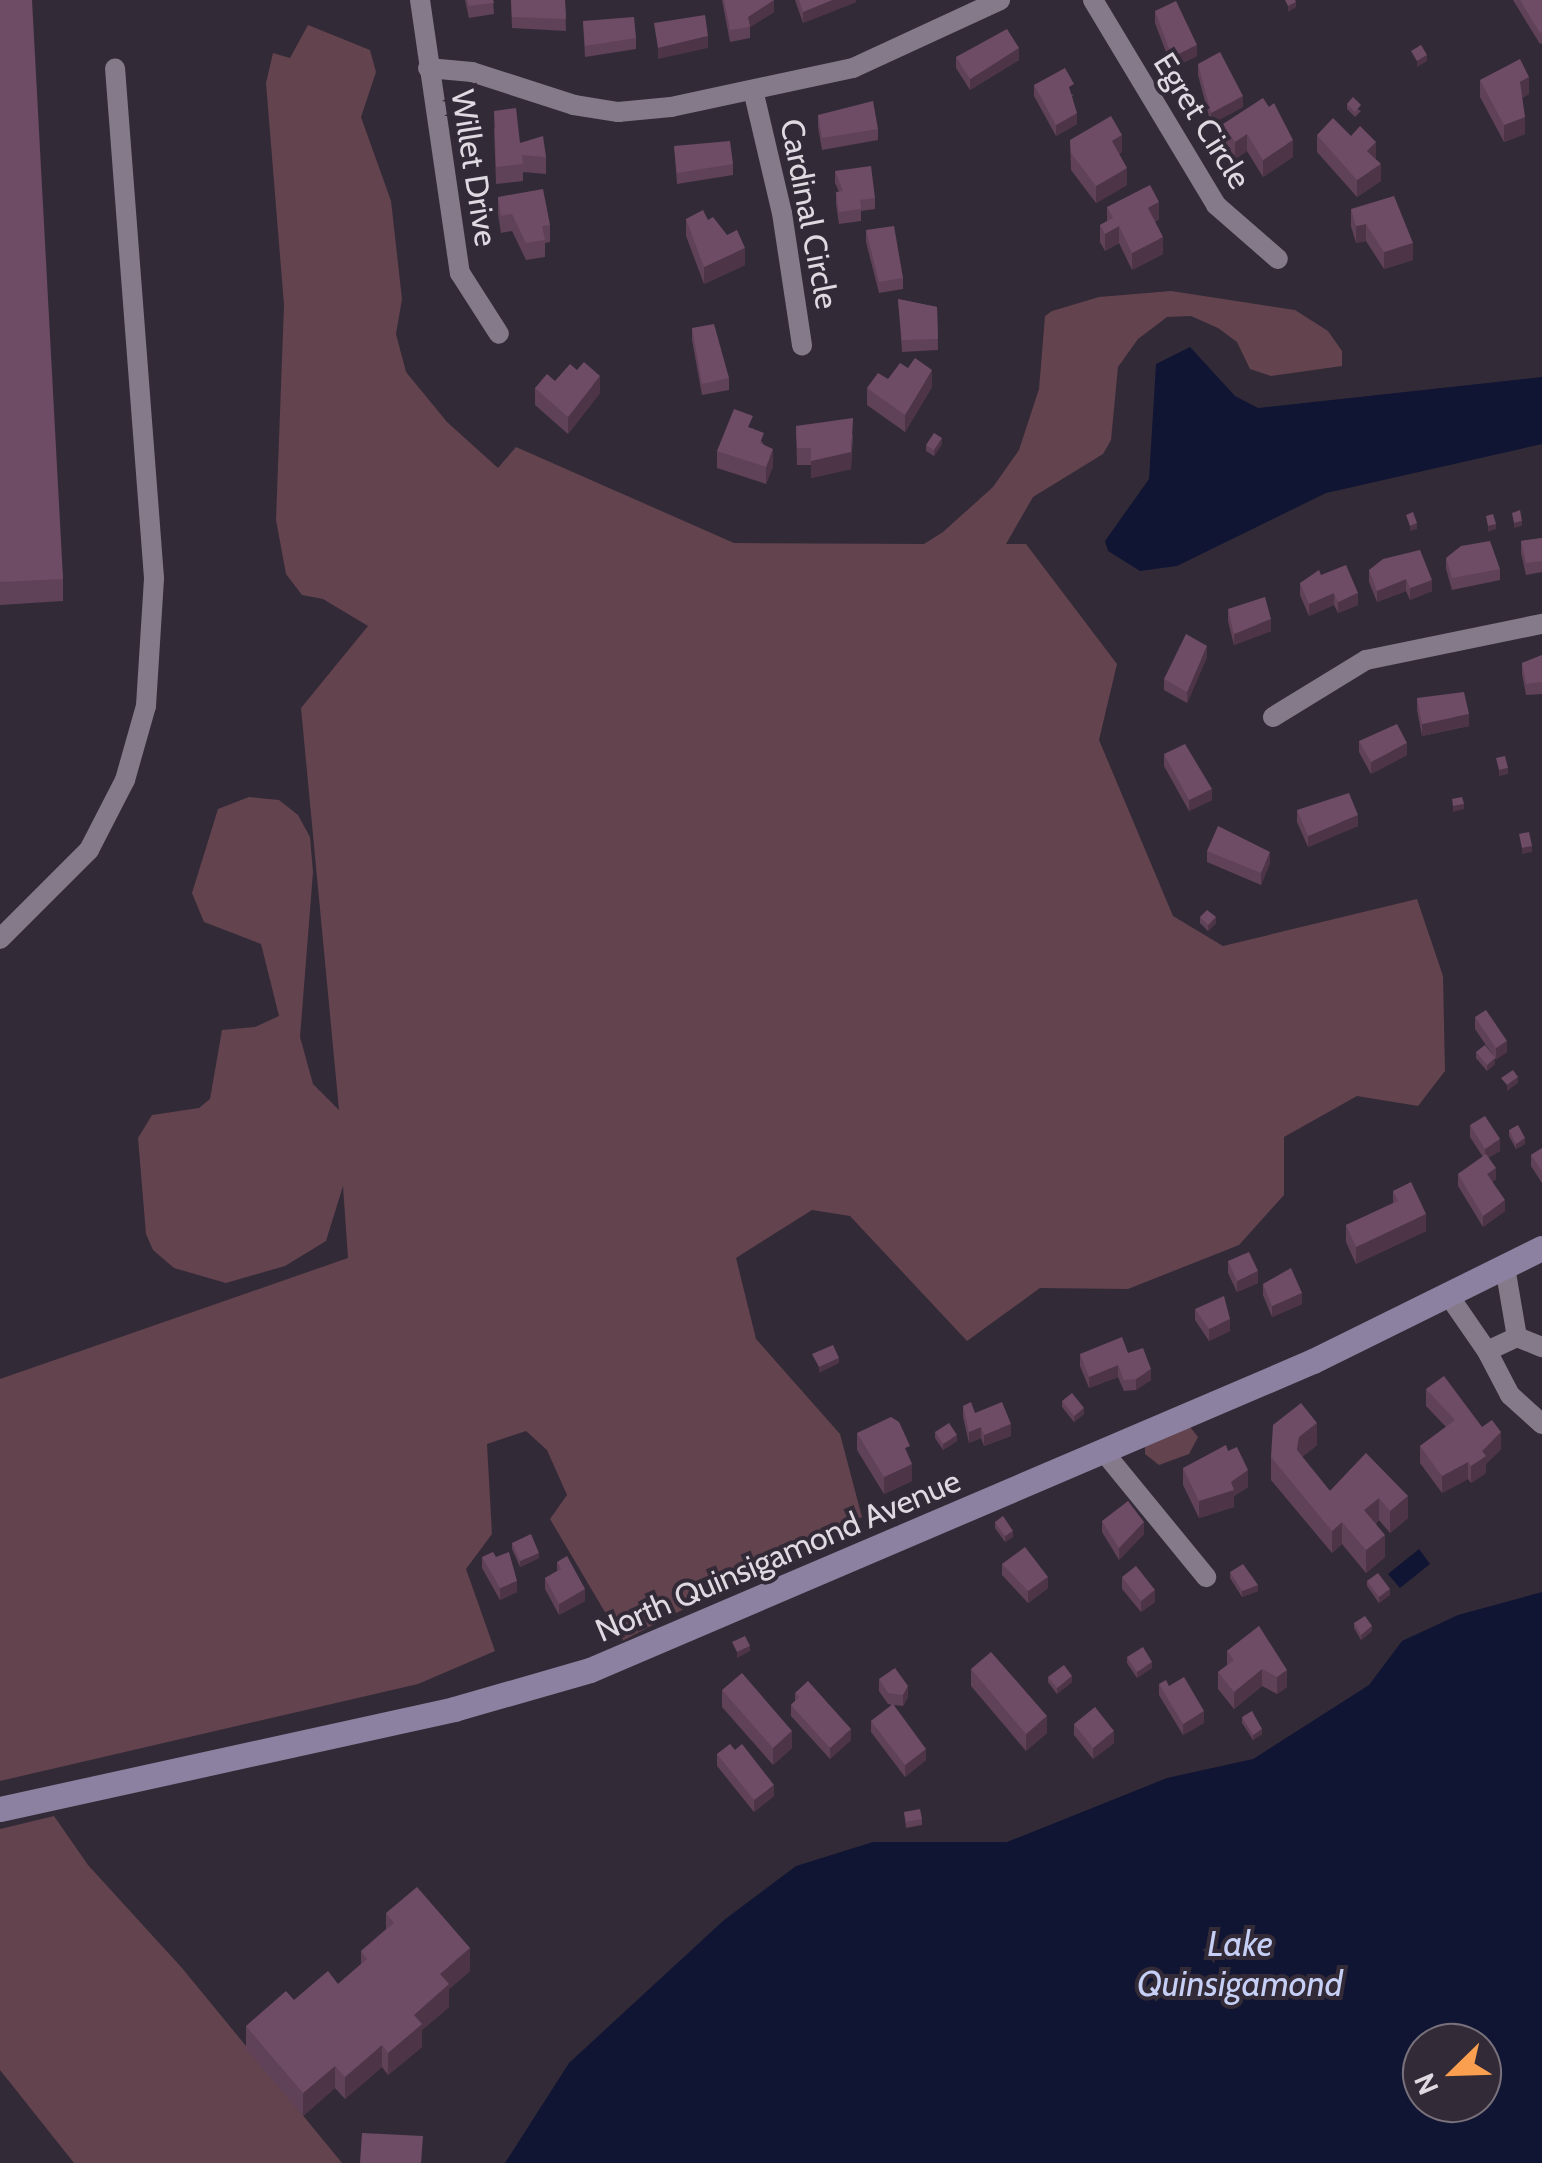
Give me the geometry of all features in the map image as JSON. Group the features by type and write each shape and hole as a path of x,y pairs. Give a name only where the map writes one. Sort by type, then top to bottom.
{"main road":[{"name":"North Quinsigamond Avenue","path":"0,1808 556,1682 740,1610 1104,1451 1449,1296 1542,1248"}],"street":[{"name":"Willet Drive","path":"420,0 460,272 499,334"},
{"path":"428,68 468,72 618,112 754,94 853,68 1000,0"},
{"name":"Egret Circle","path":"1093,0 1216,205 1278,258"},
{"path":"0,939 90,850 125,780 149,687 154,578 116,68"},
{"name":"Cardinal Circle","path":"754,94 782,213 802,346"},
{"path":"1273,717 1366,660 1542,624"},
{"path":"1505,1268 1517,1337"},
{"path":"1449,1296 1487,1351 1510,1395 1542,1424"},
{"path":"1487,1351 1517,1337 1542,1347"},
{"path":"1104,1451 1206,1576"}],"shaded area":[{"path":"308,25 370,50 376,72 361,117 391,201 402,299 396,334 406,372 447,422 498,468 516,447 734,543 924,544 943,532 993,487 1019,450 1039,389 1045,316 1052,311 1099,297 1171,291 1295,310 1328,331 1342,351 1342,366 1271,376 1250,369 1237,342 1218,328 1191,316 1167,317 1138,339 1118,367 1111,440 1103,454 1033,497 1006,544 1026,544 1117,664 1099,740 1173,916 1223,946 1417,899 1443,976 1445,1071 1418,1106 1357,1096 1284,1137 1284,1195 1239,1245 1128,1289 1040,1288 967,1341 850,1216 812,1210 736,1258 756,1339 840,1434 862,1517 622,1641 550,1519 567,1495 547,1450 526,1431 487,1444 492,1534 466,1569 495,1651 418,1684 0,1781 0,1379 348,1258 343,1186 326,1241 285,1266 226,1283 174,1268 153,1250 146,1234 138,1138 152,1115 199,1108 210,1099 222,1030 255,1027 279,1016 261,944 204,922 192,893 218,809 249,797 279,800 298,815 310,837 313,872 300,1037 313,1084 339,1110 301,708 368,626 323,599 302,595 286,574 276,520 284,305 266,83 273,53 290,58"},
{"path":"1190,1427 1198,1437 1189,1454 1159,1465 1145,1454 1145,1447"},
{"path":"54,1816 88,1865 182,1968 342,2163 74,2163 0,2070 0,1829"}],"water":[{"path":"1190,347 1235,396 1258,408 1542,377 1542,444 1326,493 1177,566 1140,571 1108,551 1105,541 1149,479 1156,364"},
{"path":"1419,1549 1430,1564 1400,1588 1388,1574"},
{"name":"Lake Quinsigamond","path":"1542,1592 1542,2163 505,2163 569,2063 724,1920 796,1866 873,1842 1007,1842 1167,1778 1253,1759 1369,1685 1402,1641 1458,1615"}],"building":[{"path":"0,0 32,0 63,579 0,582"},
{"path":"467,0 493,0 494,3 469,6"},
{"path":"511,0 565,0 566,19 512,17"},
{"path":"724,0 774,0 748,17 750,27 730,30"},
{"path":"799,0 832,0 803,12"},
{"path":"1520,0 1542,0 1542,32 1540,33"},
{"path":"1176,1 1197,45 1172,57 1155,11"},
{"path":"705,15 708,36 658,48 654,23"},
{"path":"634,17 636,38 585,46 583,21"},
{"path":"1007,29 1019,48 970,79 956,57"},
{"path":"1421,45 1427,55 1417,61 1411,51"},
{"path":"1220,52 1243,96 1211,113 1198,64"},
{"path":"1520,59 1529,77 1520,82 1525,117 1504,125 1480,80"},
{"path":"1065,68 1074,84 1069,87 1077,113 1056,125 1034,85"},
{"path":"1353,97 1361,105 1355,112 1347,104"},
{"path":"1263,98 1269,107 1274,103 1293,140 1263,160 1247,134 1235,142 1223,124"},
{"path":"873,101 878,129 822,138 818,115"},
{"path":"516,108 520,143 543,136 546,157 522,155 523,164 496,167 494,111"},
{"path":"1111,116 1122,135 1112,141 1127,168 1096,186 1071,153 1070,140"},
{"path":"1333,118 1351,136 1360,126 1376,142 1367,151 1381,164 1357,180 1317,135"},
{"path":"730,141 733,164 677,173 674,146"},
{"path":"871,166 875,198 860,200 861,209 839,212 836,192 843,191 835,171"},
{"path":"1150,185 1159,202 1148,208 1163,237 1132,253 1119,226 1105,234 1100,225 1113,218 1107,207"},
{"path":"543,189 550,225 542,226 545,240 526,243 512,214 501,216 498,197"},
{"path":"1394,196 1413,243 1384,252 1366,224 1356,226 1351,209"},
{"path":"703,210 708,220 713,217 727,235 737,230 745,248 704,267 686,219"},
{"path":"894,226 903,278 879,282 866,230"},
{"path":"898,299 937,307 938,339 902,340"},
{"path":"714,324 729,378 702,384 692,328"},
{"path":"915,358 932,370 905,415 867,388 878,373 888,379 900,363 908,368"},
{"path":"584,362 600,376 568,417 535,388 547,374 555,381 570,364 577,370"},
{"path":"734,409 753,416 748,427 764,433 760,443 773,449 766,467 717,451"},
{"path":"853,418 851,452 811,461 811,448 797,448 796,426"},
{"path":"934,433 942,438 934,450 926,445"},
{"path":"1520,510 1522,521 1514,523 1512,513"},
{"path":"1413,512 1417,523 1410,526 1406,515"},
{"path":"1493,514 1496,524 1488,526 1486,516"},
{"path":"1542,538 1542,561 1526,563 1521,541"},
{"path":"1490,541 1500,569 1452,578 1446,558 1461,546"},
{"path":"1420,550 1432,580 1410,588 1406,579 1377,591 1369,570 1383,559"},
{"path":"1346,565 1358,593 1338,602 1334,593 1309,604 1300,583 1319,570 1321,575"},
{"path":"1265,597 1271,619 1234,634 1228,609"},
{"path":"1186,634 1207,646 1187,692 1164,679"},
{"path":"1542,655 1542,682 1526,684 1522,663"},
{"path":"1464,692 1469,714 1422,724 1417,698"},
{"path":"1397,724 1407,743 1371,762 1359,741"},
{"path":"1185,744 1212,789 1189,800 1164,754"},
{"path":"1505,756 1508,768 1499,770 1496,758"},
{"path":"1349,793 1358,815 1308,836 1297,810"},
{"path":"1462,797 1464,804 1453,806 1452,799"},
{"path":"1218,826 1270,852 1261,873 1207,851"},
{"path":"1529,832 1532,846 1522,848 1519,834"},
{"path":"1207,910 1216,917 1208,925 1200,917"},
{"path":"1486,1010 1507,1041 1496,1048 1475,1017"},
{"path":"1485,1045 1495,1058 1487,1065 1476,1052"},
{"path":"1513,1070 1518,1077 1507,1085 1501,1078"},
{"path":"1485,1116 1500,1139 1485,1149 1470,1125"},
{"path":"1518,1125 1525,1138 1516,1144 1509,1130"},
{"path":"1542,1148 1542,1171 1531,1155"},
{"path":"1486,1154 1496,1168 1487,1174 1505,1200 1483,1216 1458,1174"},
{"path":"1411,1182 1426,1214 1356,1247 1346,1225 1398,1201 1393,1191"},
{"path":"1249,1252 1258,1271 1237,1281 1228,1261"},
{"path":"1291,1268 1302,1293 1272,1306 1263,1284"},
{"path":"1224,1296 1230,1319 1209,1329 1195,1309"},
{"path":"1122,1337 1128,1353 1143,1348 1151,1369 1136,1379 1124,1380 1118,1365 1089,1377 1080,1354"},
{"path":"833,1345 839,1358 819,1367 812,1354"},
{"path":"1444,1376 1482,1427 1492,1420 1501,1432 1482,1451 1486,1456 1442,1476 1420,1446 1455,1420 1426,1389"},
{"path":"1072,1393 1084,1408 1074,1416 1062,1401"},
{"path":"971,1402 975,1413 1002,1402 1011,1424 984,1435 981,1427 969,1432 963,1406"},
{"path":"1301,1403 1317,1423 1299,1437 1297,1450 1330,1491 1366,1453 1408,1496 1390,1511 1379,1498 1364,1510 1385,1535 1366,1550 1342,1522 1332,1531 1271,1457 1273,1425"},
{"path":"891,1417 899,1422 910,1446 905,1448 912,1464 884,1477 857,1433"},
{"path":"949,1423 957,1435 943,1444 935,1432"},
{"path":"1226,1445 1228,1451 1237,1447 1248,1470 1231,1482 1234,1490 1199,1501 1183,1468"},
{"path":"1128,1501 1144,1522 1119,1548 1102,1521"},
{"path":"1003,1516 1013,1531 1005,1536 995,1522"},
{"path":"531,1534 539,1553 520,1561 512,1543"},
{"path":"1025,1547 1048,1577 1028,1591 1002,1564"},
{"path":"493,1552 496,1557 509,1552 517,1581 500,1588 482,1557"},
{"path":"567,1556 585,1589 559,1604 545,1578 561,1569 557,1562"},
{"path":"1243,1564 1258,1585 1242,1591 1230,1572"},
{"path":"1136,1566 1155,1590 1141,1601 1122,1577"},
{"path":"1378,1573 1390,1589 1379,1597 1367,1581"},
{"path":"1365,1616 1372,1626 1361,1635 1354,1623"},
{"path":"1259,1626 1287,1670 1277,1677 1262,1669 1234,1692 1218,1672 1234,1660 1227,1651"},
{"path":"745,1636 750,1646 737,1652 732,1642"},
{"path":"1143,1647 1152,1662 1137,1672 1127,1657"},
{"path":"991,1652 1047,1716 1026,1734 971,1669"},
{"path":"1064,1665 1072,1676 1057,1688 1048,1677"},
{"path":"895,1668 908,1686 903,1695 888,1693 879,1679"},
{"path":"742,1673 792,1731 773,1748 722,1690"},
{"path":"1184,1677 1204,1711 1183,1724 1159,1684 1166,1680 1169,1686"},
{"path":"808,1681 851,1729 830,1748 791,1705 799,1697 795,1693"},
{"path":"893,1704 926,1749 905,1765 871,1721"},
{"path":"1095,1707 1114,1731 1093,1748 1074,1724"},
{"path":"1252,1711 1262,1729 1253,1735 1242,1717"},
{"path":"730,1744 735,1750 742,1744 774,1785 754,1800 717,1754"},
{"path":"920,1809 922,1819 906,1822 904,1812"},
{"path":"417,1887 470,1948 440,1974 449,1984 414,2015 422,2024 388,2053 382,2045 345,2077 335,2066 303,2093 246,2026 286,1991 294,2000 328,1971 338,1984 367,1959 361,1951 394,1923 386,1913"},
{"path":"362,2133 423,2136 421,2163 360,2163"}]}
